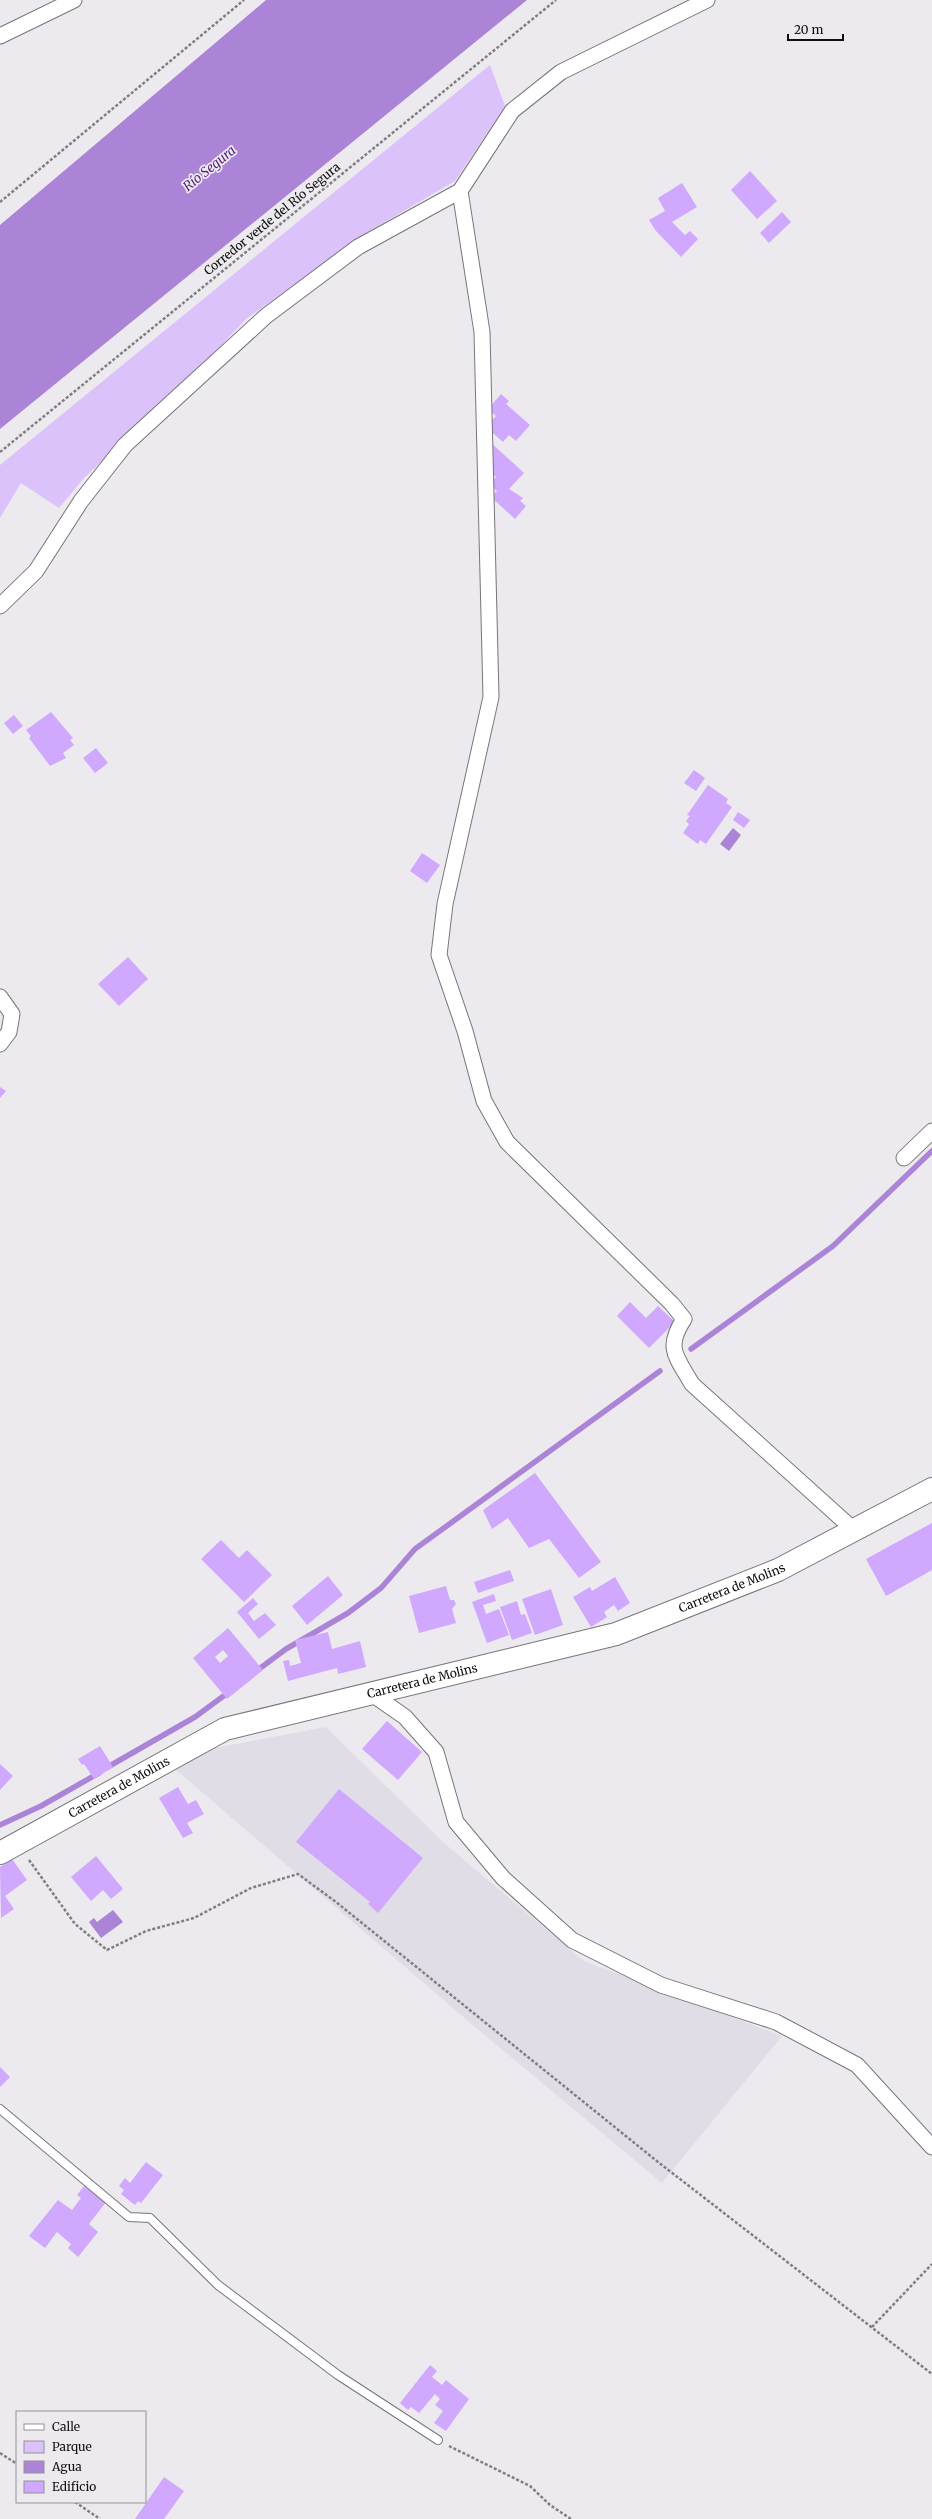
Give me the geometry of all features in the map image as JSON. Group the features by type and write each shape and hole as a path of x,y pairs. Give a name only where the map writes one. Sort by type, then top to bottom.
{"street":[{"path":"0,36 74,0"},
{"path":"0,606 36,571 81,501 125,445 266,316 358,247 460,191 512,111 561,72 707,0"},
{"path":"460,191 482,332 491,698 445,904 439,955 465,1030 484,1101 507,1142 672,1304 684,1319 674,1334 674,1354 692,1384 854,1530"},
{"path":"0,997 12,1014 9,1032 0,1044"},
{"path":"904,1158 932,1131"},
{"name":"Carretera de Molins","path":"8,1848 225,1729 616,1634 778,1570 932,1489"},
{"path":"372,1694 405,1717 436,1752 456,1822 503,1878 572,1940 661,1985 776,2022 857,2065 932,2147"}],"lane":[{"path":"0,2109 129,2217 150,2218 231,2294 338,2375 438,2440"}],"path":[{"path":"0,202 244,0"},
{"name":"Corredor verde del Río Segura","path":"0,452 556,0"},
{"path":"8,1848 75,1924 107,1950 146,1931 194,1918 251,1888 298,1874 336,1902 664,2166 932,2374"},
{"path":"872,2327 932,2264"},
{"path":"438,2440 530,2486 550,2505 571,2519"},
{"path":"0,2453 16,2463"},
{"path":"76,2503 100,2519"}],"shaded area":[{"path":"326,1727 444,1843 584,1961 782,2036 662,2183 475,2027 176,1770 209,1749"}],"green space":[{"path":"490,65 505,106 455,181 366,233 246,319 190,378 84,478 59,508 21,483 0,518 0,465"}],"water":[{"name":"Río Segura","path":"266,0 527,0 0,429 0,225"},
{"path":"733,828 741,835 729,851 720,844"},
{"path":"113,1910 123,1922 101,1938 89,1922 94,1918 97,1922"}],"building":[{"path":"750,171 777,201 757,219 731,190"},
{"path":"682,183 697,207 672,222 685,235 690,231 698,239 681,257 656,231 649,220 665,211 658,198"},
{"path":"782,212 791,222 769,243 760,233"},
{"path":"501,394 509,401 506,404 530,425 516,441 509,435 503,442 486,427 496,416 488,409"},
{"path":"489,441 524,473 509,489 523,498 520,501 526,506 515,519 491,497 497,491 489,484 496,477 488,469"},
{"path":"51,712 73,738 70,740 74,745 63,753 66,758 50,766 29,738 31,736 26,730"},
{"path":"14,715 23,726 13,734 4,723"},
{"path":"96,748 108,763 95,773 83,758"},
{"path":"694,770 705,778 696,791 684,783"},
{"path":"708,785 728,799 726,803 732,807 706,844 700,840 698,844 683,833 689,824 686,821 690,816 687,815"},
{"path":"738,812 750,820 744,828 733,820"},
{"path":"422,853 440,865 427,883 410,871"},
{"path":"128,957 148,979 119,1006 98,984"},
{"path":"0,1087 6,1091 0,1098"},
{"path":"630,1302 646,1318 658,1306 675,1322 649,1348 617,1316"},
{"path":"535,1473 601,1562 579,1578 549,1539 529,1548 508,1518 492,1529 483,1510"},
{"path":"932,1523 932,1570 886,1596 866,1559"},
{"path":"221,1540 239,1558 247,1550 272,1575 244,1602 201,1559"},
{"path":"510,1570 514,1581 478,1593 474,1582"},
{"path":"328,1576 343,1595 307,1625 292,1606"},
{"path":"615,1577 630,1603 618,1611 614,1605 604,1612 607,1617 591,1627 573,1597 590,1587 592,1591"},
{"path":"446,1586 450,1600 454,1600 456,1604 452,1609 456,1623 419,1633 409,1596"},
{"path":"551,1589 563,1625 535,1635 522,1599"},
{"path":"494,1594 496,1601 483,1605 486,1614 499,1609 509,1635 487,1643 472,1602"},
{"path":"253,1598 258,1604 248,1613 254,1621 265,1613 276,1625 259,1639 237,1612"},
{"path":"517,1601 521,1615 525,1614 532,1633 512,1640 500,1607"},
{"path":"228,1628 263,1670 227,1699 193,1658","holes":["223,1650 228,1656 220,1663 215,1657"]},
{"path":"328,1632 332,1649 360,1641 366,1667 338,1674 337,1668 288,1681 283,1661 289,1660 290,1666 301,1663 295,1640"},
{"path":"387,1721 422,1752 398,1780 362,1749"},
{"path":"100,1746 113,1767 94,1779 84,1764 82,1765 78,1759"},
{"path":"0,1764 13,1776 0,1790"},
{"path":"178,1787 188,1804 196,1800 204,1814 187,1823 193,1833 183,1838 159,1798"},
{"path":"339,1789 423,1858 378,1913 368,1904 370,1902 296,1842"},
{"path":"96,1856 123,1889 111,1899 103,1890 91,1901 71,1877"},
{"path":"12,1859 27,1880 5,1896 14,1909 1,1918 0,1867"},
{"path":"0,2067 10,2077 0,2087"},
{"path":"146,2162 163,2175 141,2203 138,2201 135,2205 121,2194 124,2190 119,2186 125,2178 130,2183"},
{"path":"84,2186 106,2202 89,2224 98,2232 78,2257 68,2248 71,2244 57,2232 45,2248 29,2236 58,2200 72,2210 81,2198 77,2195"},
{"path":"430,2365 437,2371 432,2377 442,2385 446,2380 469,2399 446,2431 434,2423 443,2411 435,2405 440,2399 435,2394 419,2413 411,2407 408,2410 400,2403"},
{"path":"164,2477 184,2491 164,2519 135,2519"}],"waterway":[{"path":"691,1349 833,1246 932,1151"},
{"path":"255,1672 286,1649 348,1613 381,1588 415,1549 660,1371"},
{"path":"106,1768 195,1717 229,1692"},
{"path":"0,1825 41,1806 99,1773"}]}
